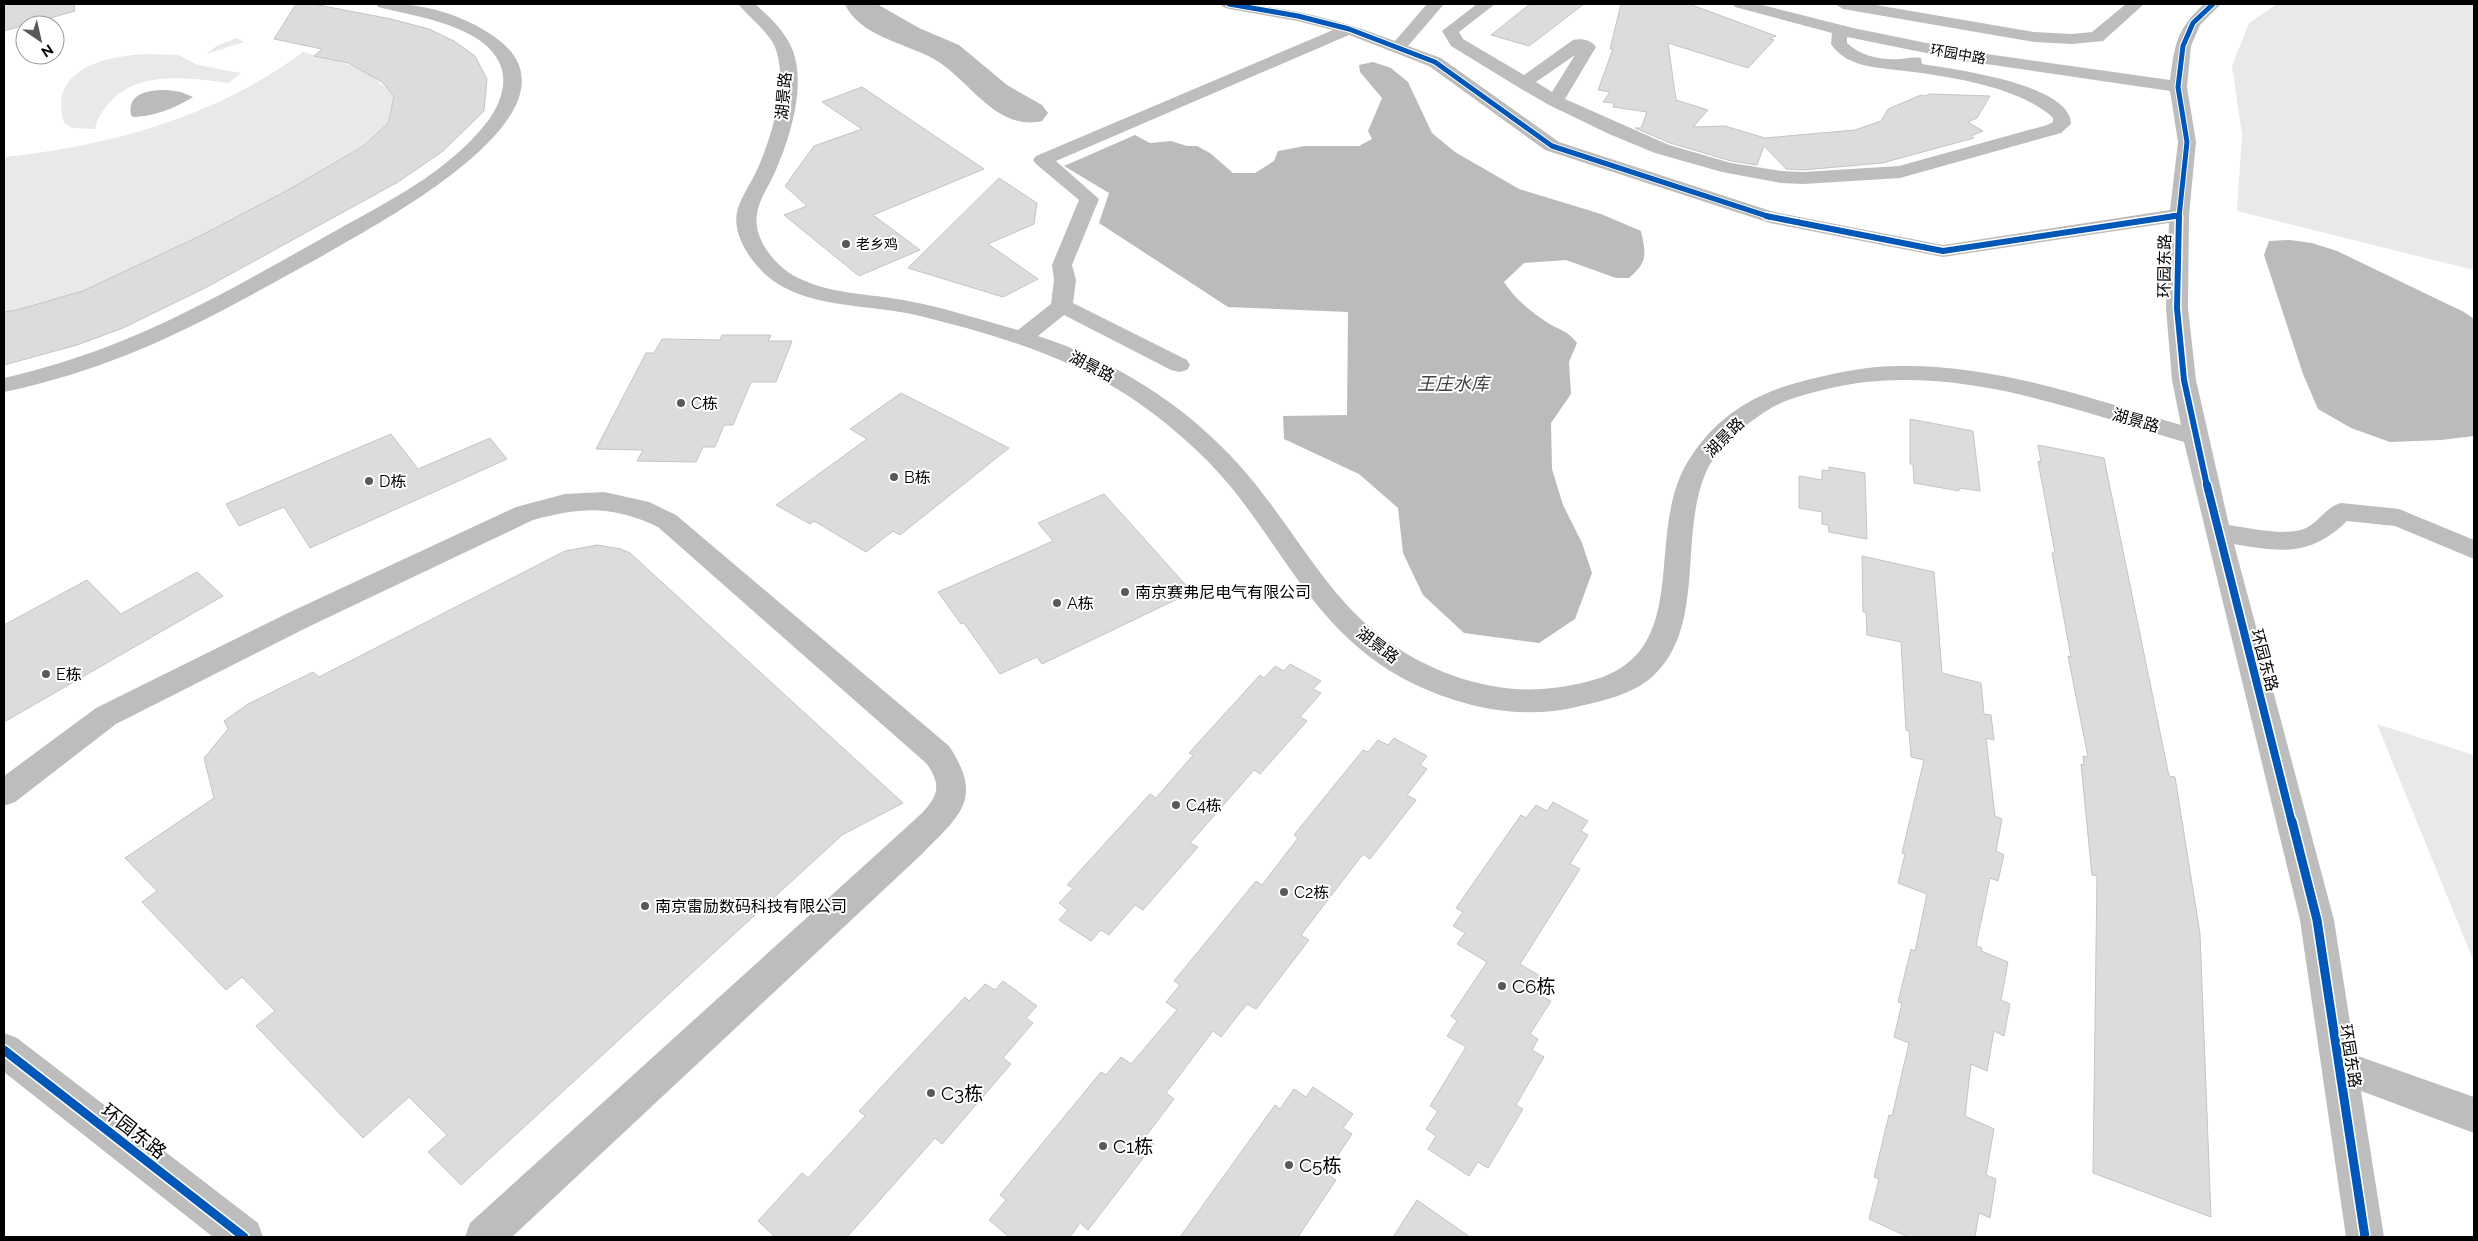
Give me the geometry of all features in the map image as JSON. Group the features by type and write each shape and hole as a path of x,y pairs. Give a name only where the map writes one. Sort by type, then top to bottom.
{"street":[{"path":"4,385 89,361 142,340 190,317 318,250 410,196 448,169 478,143 501,114 512,90 512,70 502,51 482,34 431,16 384,4"},
{"name":"湖景路","path":"746,4 769,26 785,51 787,69 782,121 774,150 746,216 753,245 771,270 800,286 840,297 908,307 1023,337 1093,364 1144,396 1188,431 1239,480 1306,574 1338,614 1406,667 1455,690 1536,702 1590,696 1622,682 1650,663 1666,636 1675,598 1684,503 1697,464 1728,430 1764,401 1829,379 1898,372 1992,380 2195,437"},
{"path":"1398,47 1436,4"},
{"path":"1487,4 1450,31 1457,42 1555,101 1616,130 1662,149 1729,168 1781,177 1803,178 1900,172 2054,129 2062,124 2062,117 2054,108 2008,87 1976,78 1898,64 1875,62 1848,53 1839,44 1839,35 1842,32"},
{"name":"环园中路","path":"1741,4 1842,32 1927,49 2044,69 2116,76 2178,87"},
{"path":"1843,4 2034,37 2072,39 2097,37 2136,4"},
{"name":"环园东路","path":"2209,4 2194,23 2183,46 2178,87 2187,142 2179,215 2178,308 2184,380 2195,437 2218,533 2317,920 2365,1237"},
{"path":"1241,5 1298,16 1349,29 1398,47 1435,62 1552,146 1770,217 1943,251 2179,215"},
{"path":"1023,337 1062,306 1065,280 1062,265 1089,199 1043,160 1349,29"},
{"path":"1524,83 1579,44 1588,47 1555,101"},
{"path":"1898,64 1917,61 1926,54 1927,49"},
{"path":"1062,306 1179,365"},
{"path":"4,792 106,716 167,685 505,521 545,507 584,501 623,503 640,508 667,522 938,755 947,766 952,778 952,791 948,806 911,844 484,1237"},
{"path":"2218,533 2292,540 2314,535 2341,512 2399,518 2474,550"},
{"name":"环园东路","path":"4,1050 244,1237"},
{"path":"2339,1066 2474,1115"}],"shaded area":[{"path":"2277,4 2474,4 2474,270 2237,211 2242,134 2232,66 2249,23"},
{"path":"237,38 244,42 206,54 218,45"},
{"path":"303,52 353,66 373,77 394,97 387,123 363,145 288,190 202,235 83,291 4,312 4,157 83,145 161,125 198,111 234,94 270,75"},
{"path":"131,55 178,55 198,65 241,73 229,83 182,78 150,81 135,85 122,92 110,102 100,115 95,129 72,128 64,123 61,104 64,89 72,78 84,69 99,62"},
{"path":"2377,724 2474,755 2474,962"}],"water":[{"name":"王庄水库","path":"1373,62 1391,68 1408,82 1432,133 1455,152 1519,189 1601,214 1641,231 1644,257 1640,267 1629,278 1616,278 1566,260 1524,263 1504,282 1518,300 1548,323 1567,333 1577,343 1569,362 1571,394 1551,423 1552,469 1563,505 1582,543 1592,573 1575,619 1539,643 1464,633 1423,595 1403,553 1398,508 1359,474 1284,439 1283,416 1347,415 1348,312 1228,307 1099,223 1109,193 1064,166 1135,135 1150,143 1171,141 1187,146 1197,146 1210,153 1233,173 1255,173 1274,161 1278,151 1305,146 1359,146 1372,139 1368,131 1382,98 1360,72 1359,65"},
{"path":"167,90 181,92 193,97 156,114 140,117 133,117 131,115 131,107 136,97 147,92"},
{"path":"2290,240 2312,243 2337,251 2464,312 2474,319 2474,436 2441,440 2390,442 2351,428 2318,409 2303,374 2264,255 2269,241"}],"building":[{"path":"4,4 74,4 75,11 61,15 15,15 15,28 4,31"},
{"path":"296,4 313,4 391,19 429,29 454,41 475,56 487,79 484,111 443,151 398,182 207,287 123,328 77,345 4,365 4,312 83,291 202,235 288,190 363,146 388,123 394,97 382,82 348,63 314,56 322,49 274,39"},
{"path":"1530,4 1584,4 1529,46 1491,35"},
{"path":"1621,4 1689,4 1776,36 1770,39 1774,40 1748,68 1668,43 1676,100 1708,110 1693,127 1725,126 1765,138 1855,130 1881,121 1888,109 1921,95 1930,94 1990,96 1977,118 1968,122 1983,131 1971,136 1974,138 1882,163 1803,170 1786,169 1764,146 1757,165 1731,161 1670,143 1635,128 1641,128 1647,112 1613,107 1614,103 1603,102 1610,92 1598,90 1613,49 1610,49"},
{"path":"862,87 984,169 873,215 920,250 859,276 784,215 807,206 785,186 814,146 862,129 822,102"},
{"path":"999,178 1037,203 1034,224 988,244 1038,279 1003,297 908,268"},
{"name":"C栋","path":"722,335 771,335 768,341 792,341 776,382 751,382 733,425 724,425 715,447 703,447 696,462 637,461 643,450 596,449 646,353 654,353 662,339 720,340"},
{"name":"B栋","path":"901,393 1009,448 900,535 893,531 866,552 814,521 810,524 776,505 867,439 850,429"},
{"path":"1910,419 1973,431 1980,491 1959,488 1959,491 1914,483 1913,464 1910,464"},
{"name":"D栋","path":"391,434 418,469 490,438 507,459 310,548 284,507 239,526 226,504"},
{"path":"2038,445 2104,458 2169,776 2175,777 2200,934 2211,1217 2093,1173 2097,876 2092,875 2081,764 2084,765 2083,756 2088,757 2068,656 2071,657 2052,553 2055,553 2038,461 2041,462"},
{"path":"1829,467 1865,473 1867,539 1829,532 1828,525 1822,524 1822,512 1799,508 1799,476 1822,480 1822,470 1829,471"},
{"name":"A栋","path":"1104,494 1192,592 1042,664 1037,657 1000,674 964,623 961,624 938,592 1053,541 1038,523"},
{"path":"597,545 621,549 630,553 903,803 842,835 461,1185 428,1152 447,1135 409,1097 363,1138 256,1026 275,1011 242,977 226,990 142,902 157,891 125,858 214,798 204,758 228,729 224,721 248,704 313,672 319,677 565,551"},
{"path":"1862,556 1934,572 1942,673 1981,683 1984,714 1991,715 1994,740 1986,738 1995,816 2002,819 1996,851 2004,855 1998,881 1990,878 1976,946 1982,948 1981,951 2008,962 2001,1000 2010,1004 2004,1036 1994,1031 1987,1071 1971,1064 1965,1116 1994,1129 1986,1175 1996,1179 1990,1218 1979,1213 1975,1237 1908,1237 1869,1219 1879,1179 1874,1177 1889,1115 1892,1116 1909,1043 1894,1037 1902,1003 1898,1002 1911,949 1915,951 1927,894 1898,883 1905,854 1902,853 1924,760 1911,757 1909,731 1906,730 1901,642 1867,635 1866,612 1863,612"},
{"name":"E栋","path":"197,572 223,596 4,722 4,625 87,580 121,614"},
{"name":"C4栋","path":"1290,664 1321,681 1313,689 1321,693 1300,717 1307,721 1260,774 1254,770 1190,843 1198,847 1143,910 1135,905 1109,935 1101,930 1091,941 1059,920 1068,910 1059,903 1073,888 1067,885 1150,794 1156,798 1193,755 1189,753 1260,675 1264,678 1275,666 1284,671"},
{"path":"1394,738 1427,756 1420,765 1427,769 1407,795 1416,800 1370,859 1363,854 1301,935 1309,940 1256,1009 1247,1004 1221,1037 1213,1031 1166,1093 1174,1099 1145,1137 1154,1144 1088,1230 1080,1223 1070,1237 1009,1237 989,1220 1006,1200 1000,1195 1101,1072 1106,1075 1121,1057 1131,1064 1177,1010 1166,1002 1180,985 1174,981 1256,881 1262,885 1298,838 1294,835 1363,750 1368,752 1378,740 1388,745"},
{"name":"C6栋","path":"1553,802 1588,821 1581,831 1588,835 1570,864 1580,869 1520,964 1540,976 1531,990 1551,1001 1530,1034 1538,1039 1532,1050 1544,1057 1516,1105 1523,1109 1488,1168 1478,1162 1469,1176 1428,1149 1436,1136 1426,1129 1438,1111 1430,1106 1466,1047 1447,1036 1457,1021 1451,1016 1487,962 1457,944 1465,933 1453,926 1463,912 1456,908 1521,815 1526,818 1536,805 1547,811"},
{"name":"C3栋","path":"1003,981 1037,1006 1026,1018 1033,1023 1003,1058 1011,1064 942,1144 935,1138 847,1237 775,1237 758,1221 802,1173 808,1178 865,1116 859,1111 965,997 969,1001 985,984 995,990"},
{"name":"C5栋","path":"1313,1087 1353,1114 1343,1128 1352,1134 1326,1173 1336,1180 1298,1237 1180,1237 1275,1105 1280,1109 1294,1089 1306,1097"},
{"path":"1417,1200 1470,1237 1393,1237"}],"waterway":[{"path":"861,4 866,13 907,35 947,52 994,93 1029,113"}],"cycle path":[{"path":"1229,4 1298,16 1349,29 1435,62 1552,146 1770,217 1943,251 2179,215"},
{"path":"2213,4 2193,23 2183,46 2178,87 2187,142 2179,215 2177,308 2184,380 2195,437 2218,533 2317,920 2365,1237"},
{"path":"4,1050 244,1237"}],"place":[{"name":"老乡鸡","path":"846,244"},
{"name":"C栋","path":"681,403"},
{"name":"B栋","path":"894,477"},
{"name":"D栋","path":"369,481"},
{"name":"南京赛弗尼电气有限公司","path":"1125,592"},
{"name":"A栋","path":"1057,603"},
{"name":"E栋","path":"46,674"},
{"name":"C4栋","path":"1176,805"},
{"name":"C2栋","path":"1284,892"},
{"name":"南京雷励数码科技有限公司","path":"645,906"},
{"name":"C6栋","path":"1502,986"},
{"name":"C3栋","path":"931,1093"},
{"name":"C1栋","path":"1103,1146"},
{"name":"C5栋","path":"1289,1165"}]}
